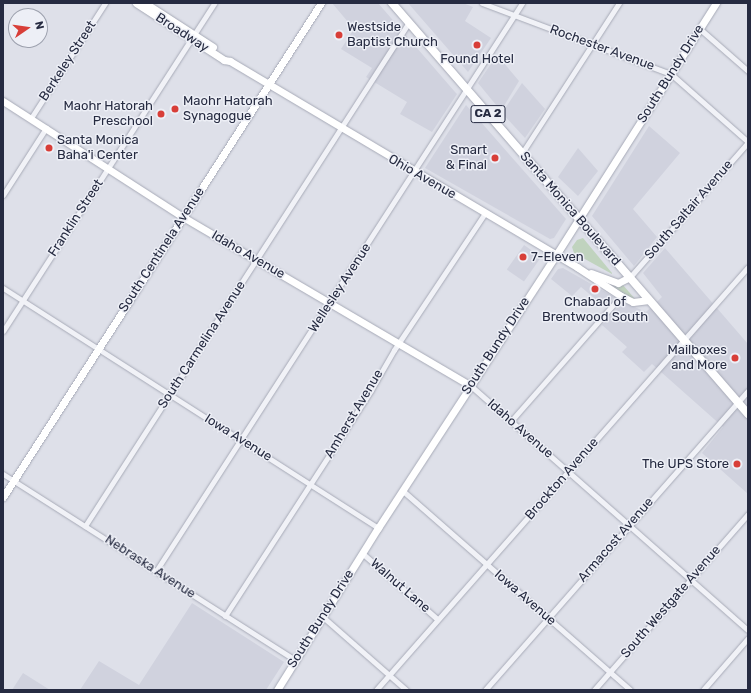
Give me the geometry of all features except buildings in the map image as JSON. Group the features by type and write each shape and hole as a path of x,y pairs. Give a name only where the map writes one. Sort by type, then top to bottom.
{"main road":[{"name":"Santa Monica Boulevard","path":"392,3 748,414"}],"street":[{"name":"Berkeley Street","path":"31,118 105,3"},
{"name":"Broadway","path":"136,3 192,37"},
{"name":"Broadway","path":"145,3 224,60 230,61 268,86"},
{"name":"Franklin Street","path":"3,332 22,300 214,3"},
{"name":"South Centinela Avenue","path":"3,497 321,3"},
{"name":"Rochester Avenue","path":"482,3 672,74 748,142"},
{"name":"Wellesley Avenue","path":"156,571 330,304 522,3"},
{"path":"522,153 619,3"},
{"name":"South Bundy Drive","path":"277,690 362,553 556,255 578,218 672,74 716,3"},
{"name":"South Carmelina Avenue","path":"85,526 409,22"},
{"path":"700,29 748,71"},
{"name":"Ohio Avenue","path":"268,86 577,267 621,296 633,302 649,300"},
{"name":"Idaho Avenue","path":"3,100 183,217 471,386 628,526 748,630"},
{"path":"3,195 46,128"},
{"name":"South Saltair Avenue","path":"630,277 748,142"},
{"name":"Amherst Avenue","path":"225,616 399,344 485,213"},
{"name":"Ohio Avenue","path":"577,267 618,283 630,277"},
{"name":"Brockton Avenue","path":"376,690 748,267"},
{"name":"Iowa Avenue","path":"3,288 378,528"},
{"path":"511,421 621,296"},
{"name":"Armacost Avenue","path":"485,690 748,391"},
{"name":"Nebraska Avenue","path":"3,474 296,661"},
{"name":"Iowa Avenue","path":"403,491 630,690"},
{"name":"South Westgate Avenue","path":"594,690 748,514"},
{"name":"Walnut Lane","path":"362,553 437,619"},
{"path":"323,617 406,690"},
{"path":"702,690 748,638"}],"shaded area":[{"path":"332,3 378,3 457,94 432,132 400,114 407,102 366,77 372,68 341,49 354,29"},
{"path":"408,3 463,3 473,7 465,21 491,38 468,72"},
{"path":"497,55 519,81 501,111 478,83"},
{"path":"522,83 545,109 525,138 502,113"},
{"path":"466,105 566,219 554,238 550,239 425,168"},
{"path":"649,126 680,153 633,209 657,237 634,266 592,216"},
{"path":"578,148 598,171 578,196 558,177"},
{"path":"524,245 541,257 524,282 507,270"},
{"path":"665,248 748,344 748,494 702,453 723,427 652,364 644,372 622,352 627,347 602,325 623,302 646,312 662,297 643,273"},
{"path":"563,268 614,297 605,307 581,287 572,296 551,279 558,269"},
{"path":"192,603 284,662 266,690 80,690 99,661 139,685"},
{"path":"23,673 50,690 12,690"}],"green space":[{"path":"583,238 612,274 574,253 572,247 577,240"},
{"path":"599,277 623,285 635,299 630,299"}],"place":[{"name":"Westside Baptist Church","path":"339,35"},
{"name":"Found Hotel","path":"477,45"},
{"name":"Maohr Hatorah Synagogue","path":"175,109"},
{"name":"Maohr Hatorah Preschool","path":"161,114"},
{"name":"Santa Monica Baha'i Center","path":"49,148"},
{"name":"Smart & Final","path":"495,158"},
{"name":"7-Eleven","path":"523,257"},
{"name":"Chabad of Brentwood South","path":"595,289"},
{"name":"Mailboxes and More","path":"735,358"},
{"name":"The UPS Store","path":"737,464"}]}
